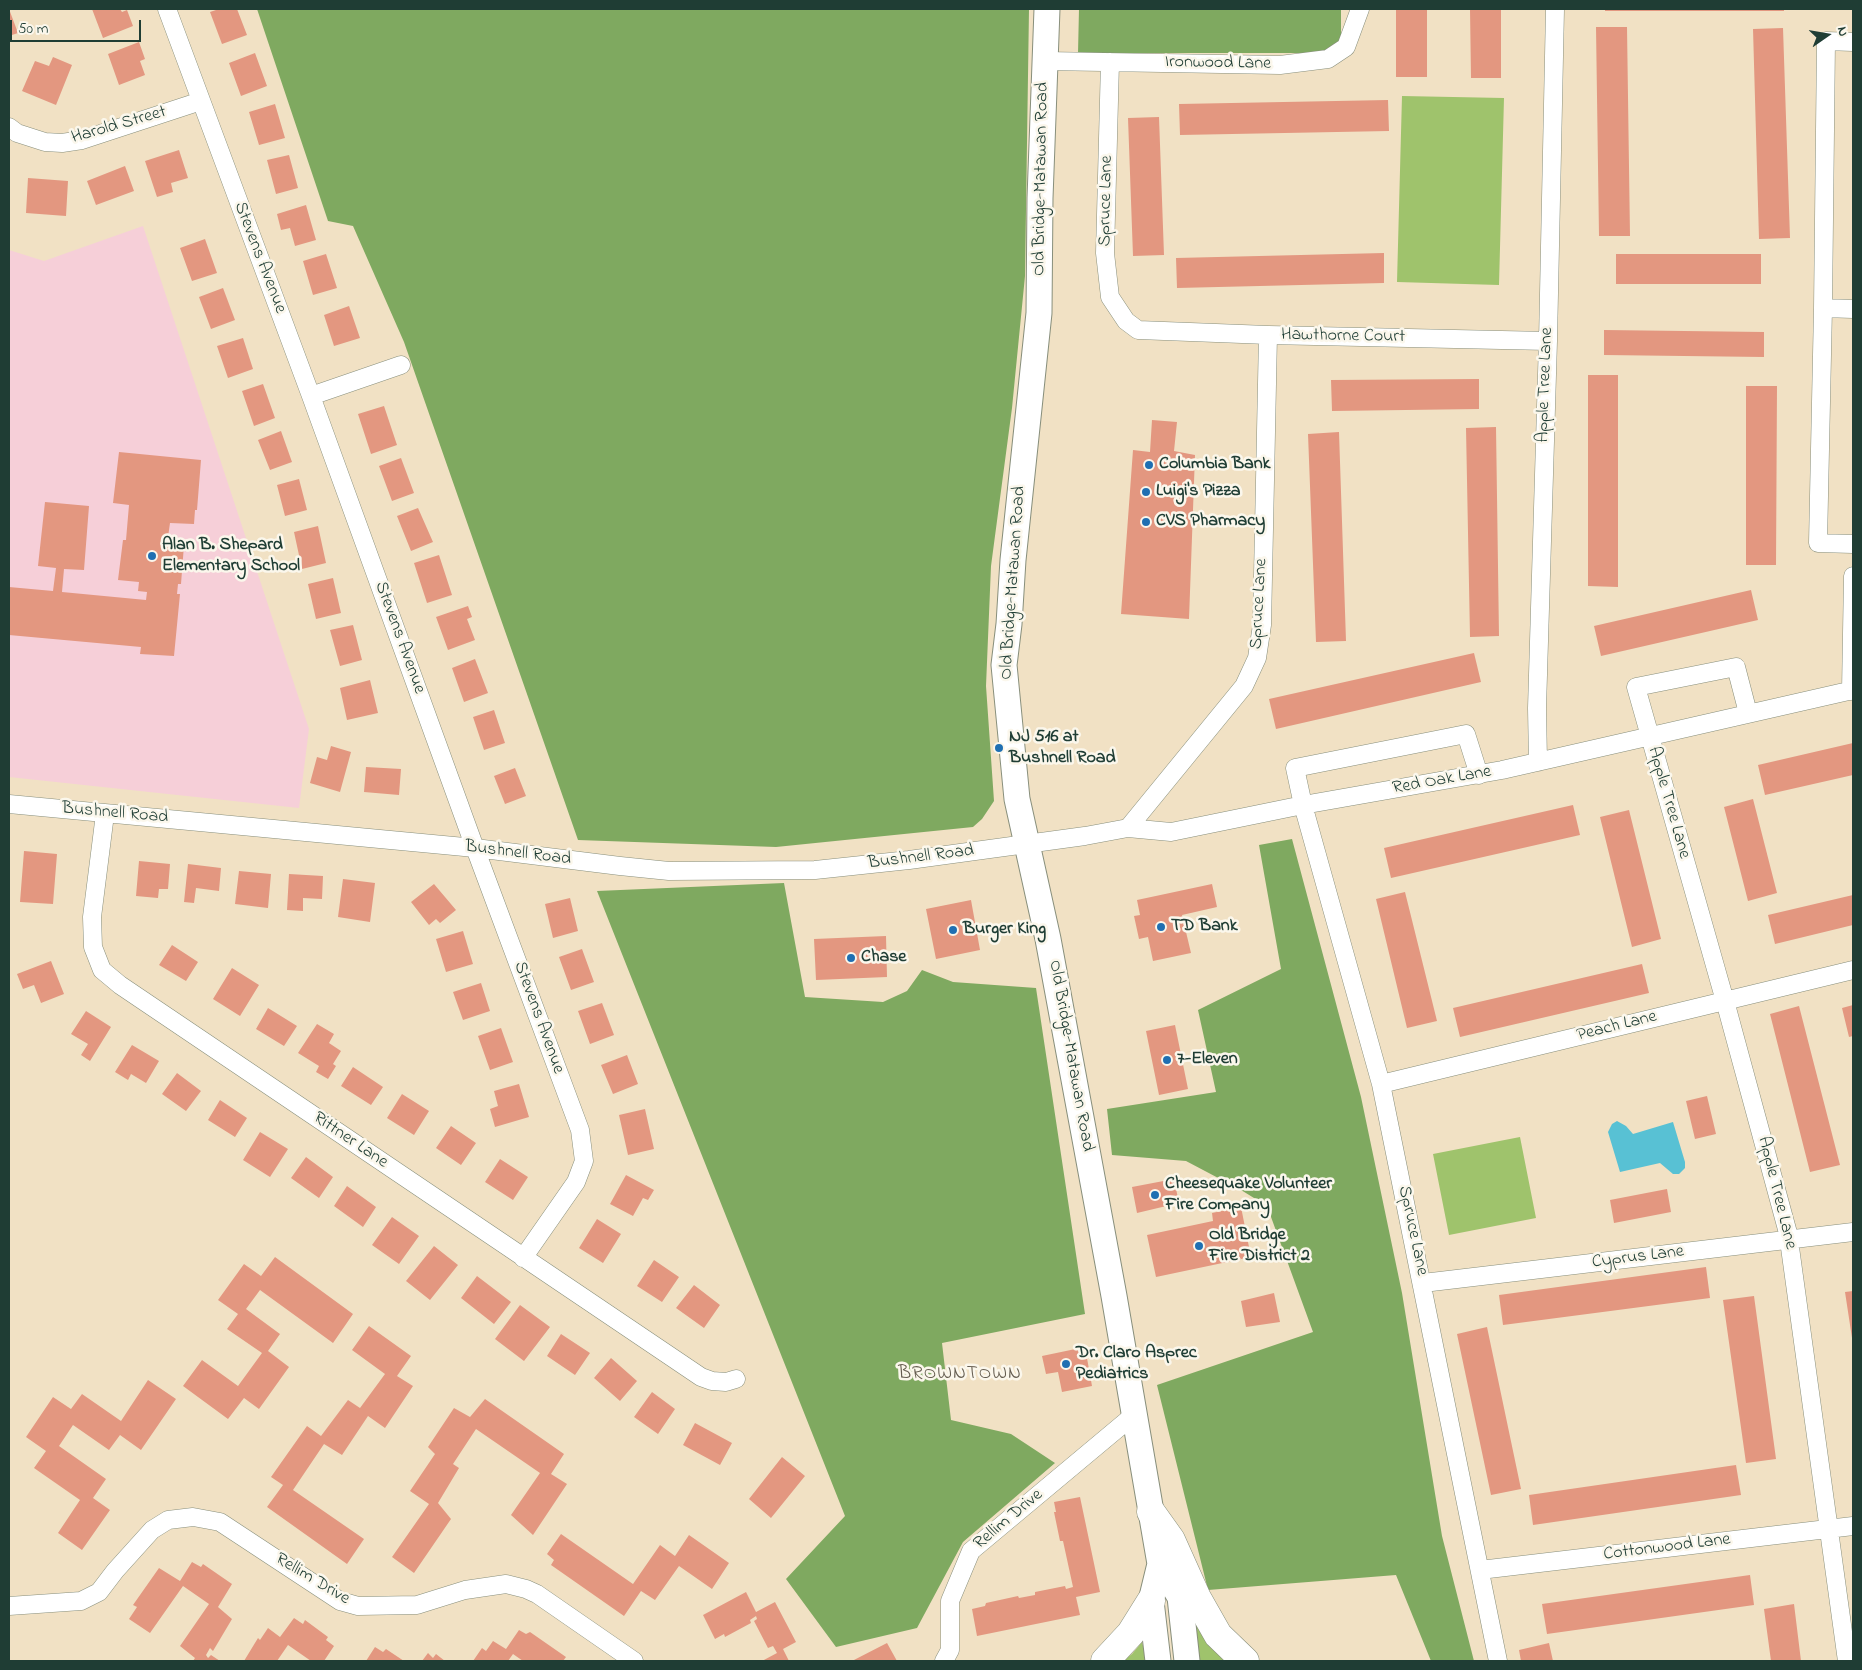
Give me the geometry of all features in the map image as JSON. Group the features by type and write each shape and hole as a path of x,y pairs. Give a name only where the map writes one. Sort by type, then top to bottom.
{"highway":[{"path":"1151,1512 1171,1540 1197,1598 1218,1635 1245,1661"},
{"path":"1104,1661 1131,1633 1151,1601"}],"main road":[{"name":"Old Bridge-Matawan Road","path":"1047,9 1040,198 1039,313 1004,665 1014,782 1048,938 1135,1414 1160,1564 1180,1597 1187,1661"},
{"name":"Old Bridge-Matawan Road","path":"1158,1661 1151,1601 1160,1564"}],"street":[{"name":"Stevens Avenue","path":"167,9 312,396 475,848 580,1130 584,1160 576,1182 523,1258"},
{"name":"Ironwood Lane","path":"1045,61 1280,65 1328,59 1346,47 1360,9"},
{"name":"Apple Tree Lane","path":"1538,762 1537,708 1548,340 1555,9"},
{"path":"1853,42 1826,41 1818,543 1853,544"},
{"name":"Spruce Lane","path":"1110,62 1106,262 1110,297 1126,321 1138,330"},
{"name":"Harold Street","path":"9,127 17,133 45,142 69,142 82,140 201,101"},
{"path":"1823,308 1853,309"},
{"name":"Hawthorne Court","path":"1138,330 1268,335 1548,340"},
{"name":"Spruce Lane","path":"1128,828 1244,686 1257,658 1262,625 1268,335"},
{"path":"312,396 401,365"},
{"path":"1852,690 1853,576"},
{"name":"Apple Tree Lane","path":"1748,714 1736,667 1636,687 1725,1001 1789,1240 1847,1661"},
{"name":"Red Oak Lane","path":"1027,843 1085,836 1128,828 1171,832 1303,805 1538,762 1852,690"},
{"name":"Spruce Lane","path":"1479,774 1466,734 1295,768 1303,805 1381,1084 1423,1283 1498,1661"},
{"name":"Bushnell Road","path":"9,804 475,848 669,871 815,870 909,860 1027,843"},
{"name":"Rittner Lane","path":"105,814 92,917 93,946 102,970 523,1258 701,1377 712,1381 726,1382 736,1379"},
{"name":"Peach Lane","path":"1381,1084 1853,970"},
{"name":"Cyprus Lane","path":"1423,1283 1853,1232"},
{"name":"Rellim Drive","path":"944,1661 950,1650 950,1601 971,1551 1135,1414"},
{"name":"Rellim Drive","path":"9,1606 81,1601 99,1592 152,1530 168,1520 193,1517 220,1522 340,1601 358,1606 417,1605 465,1590 506,1584 526,1589 538,1594 634,1661"},
{"name":"Cottonwood Lane","path":"1480,1570 1853,1526"}],"shaded area":[{"path":"143,226 309,729 299,808 9,777 9,250 44,261"}],"green space":[{"path":"257,9 1029,9 1025,276 1012,408 991,566 986,686 994,801 982,819 973,827 776,847 578,840 404,342 353,226 328,221"},
{"path":"1079,9 1341,9 1341,53 1078,53"},
{"path":"1402,96 1504,98 1499,285 1397,282"},
{"path":"1292,839 1361,1097 1402,1293 1442,1536 1474,1661 1431,1661 1396,1575 1208,1590 1157,1385 1313,1332 1267,1206 1186,1161 1112,1155 1107,1109 1216,1092 1198,1010 1281,969 1259,845"},
{"path":"784,883 805,997 883,1002 907,991 922,970 953,982 1036,988 1085,1314 942,1343 951,1420 1011,1434 1055,1463 963,1542 917,1628 836,1647 786,1579 845,1516 597,891"},
{"path":"1520,1137 1536,1218 1449,1235 1433,1154"},
{"path":"1191,1615 1230,1661 1196,1661"},
{"path":"1142,1642 1147,1661 1123,1661 1132,1654"}],"water":[{"path":"1617,1121 1626,1126 1633,1134 1673,1122 1685,1162 1685,1168 1679,1174 1673,1174 1660,1163 1620,1172 1608,1132 1612,1124"}],"building":[{"path":"9,9 18,33 9,36"},
{"path":"92,9 120,9 122,12 127,10 133,26 103,38"},
{"path":"219,9 237,9 247,35 222,44 210,12"},
{"path":"1396,9 1427,9 1427,77 1396,77"},
{"path":"1470,9 1501,9 1501,78 1471,78"},
{"path":"1605,9 1784,9 1784,11 1605,11"},
{"path":"1596,27 1627,27 1630,236 1599,236"},
{"path":"1783,28 1790,238 1759,239 1753,29"},
{"path":"139,42 145,59 140,61 145,75 119,85 108,54"},
{"path":"255,53 267,86 241,96 229,63"},
{"path":"53,57 72,65 56,105 22,91 35,61 49,66"},
{"path":"1388,100 1389,131 1180,135 1179,104"},
{"path":"275,104 285,138 259,145 249,112"},
{"path":"1159,117 1164,255 1133,256 1128,118"},
{"path":"179,150 188,178 171,183 173,192 157,197 145,161"},
{"path":"289,155 298,188 276,194 267,160"},
{"path":"125,166 134,191 96,205 87,181"},
{"path":"28,178 68,181 66,216 26,213"},
{"path":"306,205 316,240 295,246 290,228 281,230 277,214"},
{"path":"205,239 217,273 192,281 180,248"},
{"path":"1384,253 1384,283 1177,288 1176,258"},
{"path":"326,254 337,288 313,295 303,261"},
{"path":"1616,254 1761,254 1761,284 1616,284"},
{"path":"223,288 235,320 211,329 199,297"},
{"path":"349,306 360,338 334,346 324,315"},
{"path":"1604,330 1764,332 1764,357 1604,355"},
{"path":"243,338 253,369 228,378 217,346"},
{"path":"1588,375 1618,375 1618,587 1588,586"},
{"path":"1479,379 1479,409 1332,411 1331,380"},
{"path":"263,384 275,418 254,426 242,391"},
{"path":"1746,386 1777,386 1776,565 1746,565"},
{"path":"384,406 397,445 371,454 358,414"},
{"path":"1152,420 1177,422 1174,451 1195,455 1189,619 1121,614 1133,450 1150,452"},
{"path":"1496,427 1499,636 1470,637 1466,428"},
{"path":"281,431 292,462 270,470 258,440"},
{"path":"1339,432 1346,641 1316,642 1308,434"},
{"name":"Alan B. Shepard Elementary School","path":"119,452 201,460 194,524 170,523 167,544 184,545 181,584 178,584 177,594 180,594 174,656 140,654 141,647 9,635 9,587 53,591 56,568 38,566 45,502 89,506 84,570 64,569 62,592 146,600 147,592 138,591 139,582 118,580 123,540 126,540 129,505 113,503"},
{"path":"401,458 414,493 392,501 379,466"},
{"path":"299,479 307,510 285,516 277,485"},
{"path":"418,508 433,542 411,551 397,516"},
{"path":"318,526 326,563 302,569 294,532"},
{"path":"439,555 452,595 427,603 414,563"},
{"path":"333,578 341,613 316,619 308,584"},
{"path":"1751,590 1758,620 1601,656 1594,626"},
{"path":"468,606 472,617 467,619 475,640 448,650 436,617"},
{"path":"353,625 362,660 340,666 330,630"},
{"path":"1474,653 1481,682 1276,729 1269,699"},
{"path":"475,659 488,693 464,702 452,668"},
{"path":"370,680 378,713 347,720 340,688"},
{"path":"494,710 505,743 484,750 473,717"},
{"path":"1853,743 1853,775 1765,795 1758,765"},
{"path":"331,746 351,752 340,792 310,783 317,757 327,760"},
{"path":"366,767 401,769 399,795 364,792"},
{"path":"515,768 526,796 505,804 494,776"},
{"path":"1753,799 1777,893 1748,901 1724,807"},
{"path":"1573,805 1580,835 1391,878 1384,848"},
{"path":"1629,810 1661,939 1632,947 1600,817"},
{"path":"24,851 57,854 53,904 20,902"},
{"path":"139,861 170,864 168,889 159,889 158,898 136,896"},
{"path":"188,864 221,868 219,891 196,888 194,903 184,902"},
{"path":"239,871 271,874 268,908 235,904"},
{"path":"289,874 323,876 322,899 303,898 303,911 287,910"},
{"path":"343,879 375,883 370,922 338,917"},
{"path":"434,884 456,910 440,923 436,919 429,925 411,902"},
{"name":"TD Bank","path":"1212,884 1217,907 1182,915 1191,953 1153,961 1148,937 1139,939 1134,916 1140,915 1137,900"},
{"path":"1405,892 1437,1021 1407,1028 1376,899"},
{"path":"1853,895 1853,925 1775,944 1768,915"},
{"path":"570,898 578,931 553,938 545,904"},
{"name":"Burger King","path":"971,900 980,950 936,959 926,909"},
{"path":"463,931 473,964 446,972 436,939"},
{"name":"Chase","path":"886,936 887,977 816,980 814,939"},
{"path":"172,945 198,962 186,981 159,965"},
{"path":"582,949 594,982 571,990 559,957"},
{"path":"51,961 64,994 41,1003 34,985 23,989 17,974"},
{"path":"1642,964 1649,993 1460,1037 1453,1008"},
{"path":"232,968 259,985 240,1016 213,999"},
{"path":"481,983 490,1011 463,1020 453,992"},
{"path":"602,1003 614,1035 590,1044 578,1011"},
{"path":"1853,1005 1853,1036 1849,1037 1842,1008"},
{"path":"1799,1006 1840,1165 1810,1172 1770,1014"},
{"path":"268,1008 297,1026 284,1046 256,1029"},
{"path":"86,1011 111,1027 90,1061 81,1055 88,1044 71,1034"},
{"path":"317,1024 334,1034 329,1043 341,1051 333,1064 336,1066 328,1079 316,1072 319,1066 298,1053"},
{"name":"7-Eleven","path":"1175,1025 1188,1089 1159,1095 1146,1031"},
{"path":"501,1028 513,1062 490,1070 478,1036"},
{"path":"132,1045 159,1061 146,1083 131,1074 128,1080 115,1072"},
{"path":"627,1055 638,1084 613,1094 601,1065"},
{"path":"353,1067 383,1087 371,1105 341,1086"},
{"path":"177,1073 201,1091 186,1111 162,1094"},
{"path":"519,1084 529,1117 495,1127 490,1109 498,1106 494,1091"},
{"path":"402,1094 429,1111 414,1135 387,1118"},
{"path":"1707,1096 1716,1134 1695,1139 1686,1101"},
{"path":"220,1100 247,1118 235,1137 208,1120"},
{"path":"645,1109 654,1149 628,1155 619,1115"},
{"path":"451,1126 476,1143 461,1165 436,1148"},
{"path":"260,1132 288,1149 270,1177 243,1160"},
{"path":"306,1157 333,1177 319,1198 291,1178"},
{"path":"500,1159 528,1177 513,1200 485,1182"},
{"path":"626,1175 654,1190 648,1200 643,1198 633,1216 610,1204"},
{"name":"Cheesequake Volunteer Fire Company","path":"1174,1179 1179,1203 1137,1213 1132,1187"},
{"path":"347,1186 376,1207 363,1227 334,1206"},
{"path":"1667,1189 1671,1212 1614,1223 1610,1200"},
{"name":"Old Bridge Fire District 2","path":"1241,1207 1251,1257 1156,1277 1147,1235 1213,1221 1212,1213"},
{"path":"392,1217 419,1236 399,1264 372,1245"},
{"path":"597,1219 621,1234 603,1263 579,1248"},
{"path":"434,1246 458,1265 430,1300 406,1281"},
{"path":"275,1257 353,1314 333,1343 260,1290 246,1309 280,1334 268,1351 289,1367 259,1409 244,1398 228,1419 183,1386 202,1360 238,1386 262,1353 227,1329 238,1314 218,1300 244,1264 261,1276"},
{"path":"654,1260 679,1277 662,1302 637,1286"},
{"path":"1706,1267 1710,1298 1503,1325 1499,1295"},
{"path":"477,1276 511,1302 494,1324 461,1298"},
{"path":"694,1285 720,1305 704,1328 676,1308"},
{"path":"1853,1291 1853,1338 1852,1338 1845,1292"},
{"path":"1274,1293 1280,1322 1246,1327 1241,1301"},
{"path":"1754,1296 1776,1459 1746,1463 1723,1300"},
{"path":"520,1305 550,1327 524,1361 495,1339"},
{"path":"369,1326 411,1356 397,1376 413,1386 385,1428 368,1416 342,1455 324,1444 293,1490 364,1539 347,1564 267,1507 283,1485 271,1477 307,1426 321,1436 348,1400 360,1408 385,1374 352,1350"},
{"path":"1487,1327 1521,1489 1491,1495 1457,1334"},
{"path":"561,1334 590,1353 575,1375 547,1356"},
{"name":"Dr. Claro Asprec Pediatrics","path":"1085,1347 1092,1386 1062,1392 1058,1372 1046,1374 1042,1356"},
{"path":"611,1358 637,1381 620,1401 594,1378"},
{"path":"148,1380 176,1399 141,1450 120,1435 109,1450 73,1425 59,1446 106,1479 93,1498 110,1510 82,1550 58,1533 80,1500 34,1468 46,1451 26,1437 53,1397 71,1409 82,1394 121,1421"},
{"path":"652,1392 675,1409 658,1434 634,1417"},
{"path":"485,1399 564,1454 551,1474 567,1484 533,1535 511,1515 540,1473 476,1429 453,1464 459,1468 438,1503 451,1519 414,1573 392,1557 429,1504 410,1491 435,1454 428,1447 454,1408 470,1417"},
{"path":"695,1423 732,1443 720,1465 683,1445"},
{"path":"782,1457 805,1476 771,1518 749,1499"},
{"path":"1736,1465 1741,1495 1533,1525 1529,1495"},
{"path":"1080,1497 1100,1592 1076,1597 1080,1615 977,1636 972,1609 985,1606 986,1603 1018,1596 1019,1598 1035,1595 1035,1592 1065,1586 1066,1589 1073,1587 1063,1541 1060,1541 1054,1512 1056,1512 1054,1502"},
{"path":"561,1534 633,1584 660,1545 675,1556 689,1535 729,1563 712,1589 679,1566 655,1600 641,1591 624,1616 551,1565 554,1560 547,1554"},
{"path":"192,1562 201,1567 203,1564 232,1584 218,1607 232,1619 213,1651 210,1648 206,1655 208,1658 211,1655 220,1661 193,1661 195,1658 180,1646 209,1604 183,1586 150,1633 129,1619 137,1607 133,1605 159,1568 180,1581"},
{"path":"1750,1575 1754,1605 1547,1634 1542,1604"},
{"path":"746,1592 756,1612 775,1602 796,1642 783,1649 789,1661 762,1661 777,1653 773,1646 768,1648 754,1621 757,1619 756,1616 750,1620 751,1623 725,1637 724,1634 715,1639 703,1615"},
{"path":"1794,1604 1801,1661 1771,1661 1764,1609"},
{"path":"294,1618 303,1624 305,1620 328,1637 326,1640 334,1646 324,1661 311,1661 288,1645 277,1661 244,1661 258,1638 260,1640 268,1628 280,1637"},
{"path":"519,1630 526,1634 530,1632 566,1657 563,1661 523,1661 513,1654 508,1661 473,1661 482,1648 486,1651 493,1641 506,1649"},
{"path":"887,1643 897,1661 852,1661"},
{"path":"1549,1643 1553,1661 1521,1661 1519,1650"},
{"path":"375,1647 383,1652 386,1649 404,1661 366,1661"},
{"path":"428,1653 433,1658 436,1654 445,1661 422,1661"}],"place":[{"name":"Columbia Bank","path":"1149,465"},
{"name":"Luigi's Pizza","path":"1146,492"},
{"name":"CVS Pharmacy","path":"1146,522"},
{"name":"Alan B. Shepard Elementary School","path":"152,556"},
{"name":"NJ 516 at Bushnell Road","path":"999,748"},
{"name":"TD Bank","path":"1161,927"},
{"name":"Burger King","path":"953,930"},
{"name":"Chase","path":"851,958"},
{"name":"7-Eleven","path":"1167,1060"},
{"name":"Cheesequake Volunteer Fire Company","path":"1155,1195"},
{"name":"Old Bridge Fire District 2","path":"1199,1246"},
{"name":"Dr. Claro Asprec Pediatrics","path":"1066,1364"}],"district":[{"name":"BROWNTOWN","path":"960,1375"}]}
